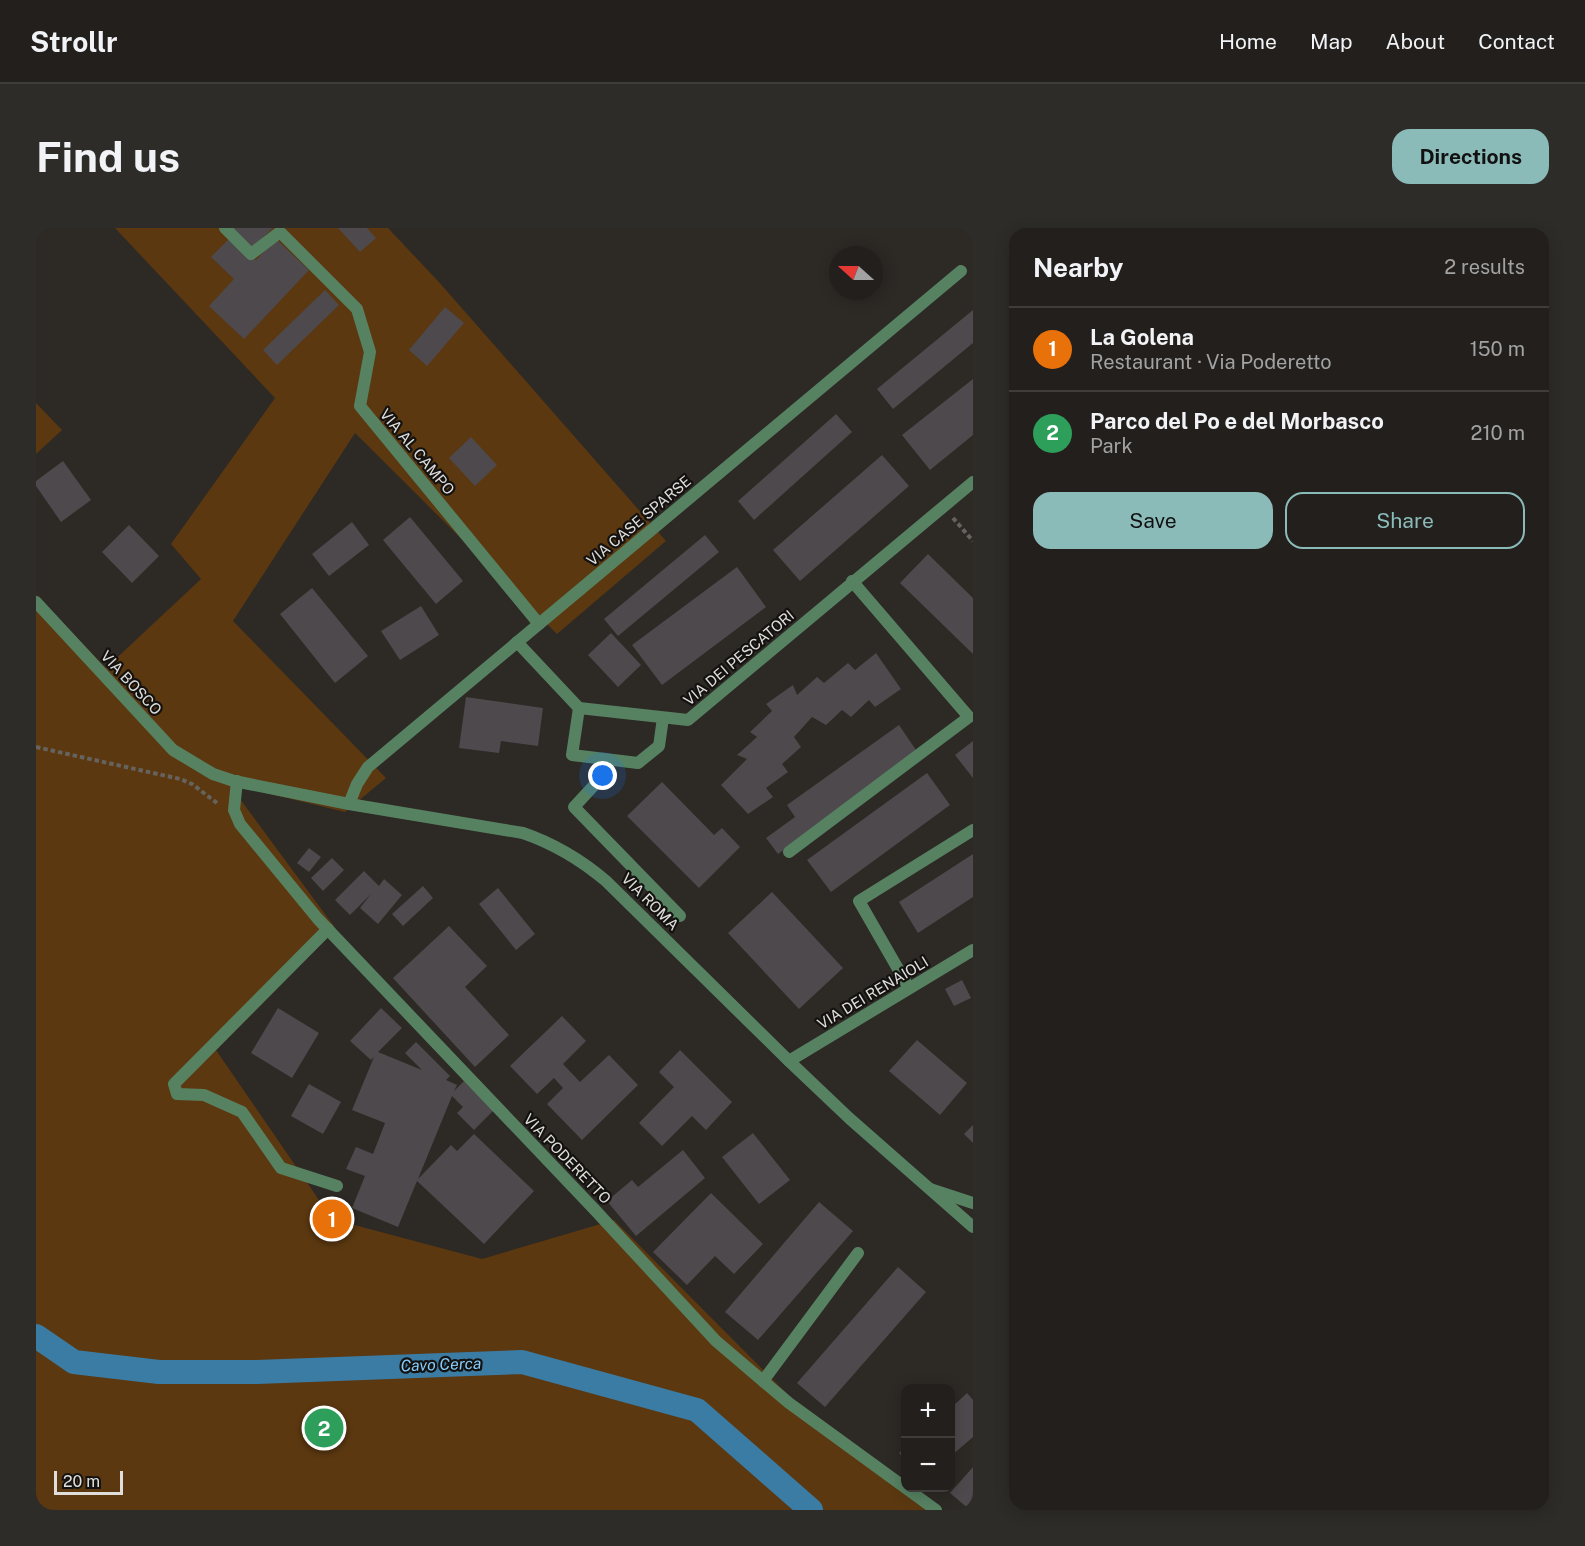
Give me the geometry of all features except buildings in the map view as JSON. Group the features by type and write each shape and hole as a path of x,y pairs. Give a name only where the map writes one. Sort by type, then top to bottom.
{"street":[{"name":"VIA AL CAMPO","path":"225,228 251,254 280,232 357,309 370,352 360,406 539,624"},
{"name":"VIA CASE SPARSE","path":"349,804 357,784 368,767 961,271"},
{"name":"VIA DEI PESCATORI","path":"579,708 688,720 973,482"},
{"path":"789,852 969,717 852,581"},
{"name":"VIA BOSCO","path":"36,602 173,750 213,774"},
{"path":"517,642 579,708 572,755 638,763 659,746 663,718"},
{"path":"603,759 599,780 574,807 680,916"},
{"name":"VIA ROMA","path":"213,774 349,804 523,833 546,841 585,862 849,1118 973,1227"},
{"path":"237,781 234,810 240,824"},
{"name":"VIA PODERETTO","path":"240,824 328,929 596,1210 716,1341 789,1404 936,1510"},
{"path":"909,988 859,901 973,830"},
{"path":"328,929 174,1083 177,1094 204,1095 242,1112 281,1168 337,1186"},
{"name":"VIA DEI RENAIOLI","path":"789,1061 973,950"},
{"path":"929,1188 973,1203"},
{"path":"763,1381 858,1253"}],"path":[{"path":"943,507 973,540"},
{"path":"36,747 180,779 192,784 223,807 240,824"}],"shaded area":[{"path":"115,228 388,228 438,281 666,541 557,634 355,433 233,621 386,778 345,812 229,784 336,929 216,1050 332,1219 482,1259 614,1220 807,1414 901,1482 901,1492 915,1492 940,1510 36,1510 36,595 106,668 201,579 171,544 275,398"},
{"path":"36,403 62,430 36,454"}],"waterway":[{"name":"Cavo Cerca","path":"36,1336 74,1362 159,1372 257,1372 522,1362 697,1410 811,1510"}],"place":[{"name":"La Golena","path":"332,1219"},
{"name":"Parco del Po e del Morbasco","path":"324,1428"}]}
